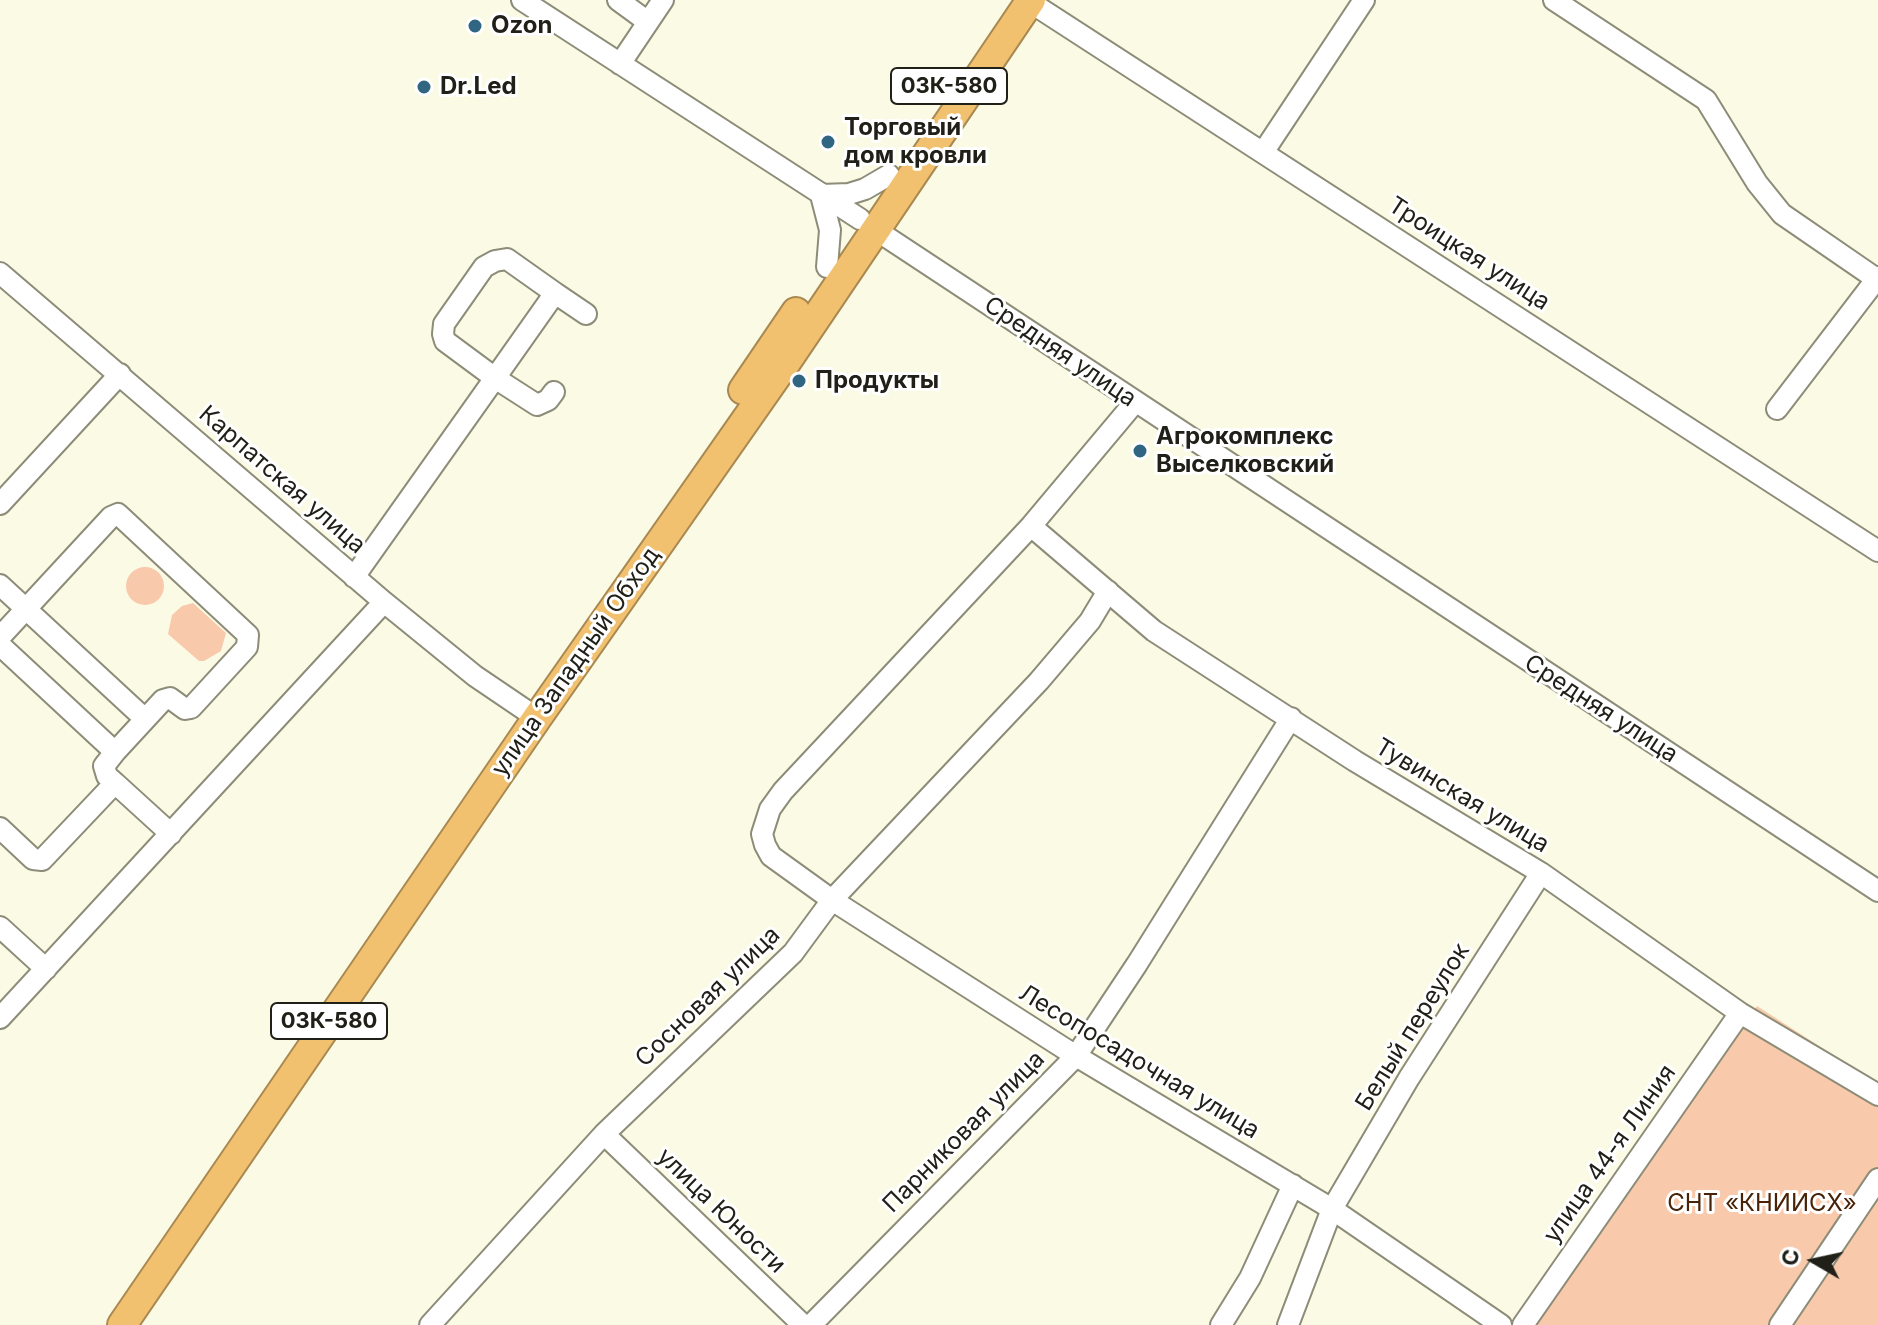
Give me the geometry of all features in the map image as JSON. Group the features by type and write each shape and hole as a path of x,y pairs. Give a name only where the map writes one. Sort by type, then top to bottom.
{"highway":[{"name":"улица Западный Обход","path":"122,1325 827,267 868,224 889,175 1023,1"},
{"name":"улица Западный Обход","path":"104,1325 1023,1"}],"street":[{"name":"Средняя улица","path":"522,0 868,224 1878,891"},
{"path":"618,0 648,22"},
{"path":"620,64 663,0"},
{"path":"1264,151 1364,0"},
{"path":"1554,0 1706,100 1757,183 1782,214 1878,279 1777,409"},
{"name":"Троицкая улица","path":"1023,1 1264,151 1878,551"},
{"path":"827,267 830,230 821,195 849,194 889,175"},
{"path":"554,392 548,400 537,405 445,341 444,324 484,267 507,259 586,314"},
{"name":"Карпатская улица","path":"0,273 384,602 475,676 531,714"},
{"path":"354,577 555,293"},
{"path":"0,504 120,374"},
{"path":"1031,526 1135,402"},
{"path":"0,637 111,517 123,516 248,635 247,647 191,708 185,709 166,698 104,766 107,776 171,834"},
{"name":"Тувинская улица","path":"1031,526 1154,631 1355,761 1541,873 1740,1013 1878,1095"},
{"name":"Лесопосадочная улица","path":"1031,526 783,791 770,809 762,834 771,856 832,900 1076,1056 1332,1209 1501,1325"},
{"path":"0,585 145,719"},
{"name":"Сосновая улица","path":"430,1325 604,1134 793,953 832,900 1039,681 1090,621 1108,591"},
{"path":"4,1004 46,969 384,602"},
{"path":"0,645 115,752"},
{"name":"Парниковая улица","path":"811,1325 1076,1056 1291,718"},
{"path":"0,828 33,859 42,860 115,783"},
{"name":"Белый переулок","path":"1288,1325 1332,1209 1409,1078 1541,873"},
{"path":"0,927 46,969"},
{"name":"улица 44-я Линия","path":"1523,1325 1740,1013"},
{"name":"улица Юности","path":"604,1134 803,1325"},
{"path":"1780,1325 1878,1179"},
{"path":"1221,1325 1250,1278 1293,1185"}],"green space":[{"path":"145,567 158,573 164,586 158,599 145,605 132,599 126,586 132,573"},
{"path":"193,603 226,633 221,651 204,661 199,661 168,634 172,615 182,606"},
{"name":"СНТ «КНИИСХ»","path":"1757,1006 1878,1084 1878,1325 1535,1325"}],"place":[{"name":"Ozon","path":"475,26"},
{"name":"Dr.Led","path":"424,87"},
{"name":"Торговый дом кровли","path":"828,142"},
{"name":"Продукты","path":"799,381"},
{"name":"Агрокомплекс Выселковский","path":"1140,451"}]}
